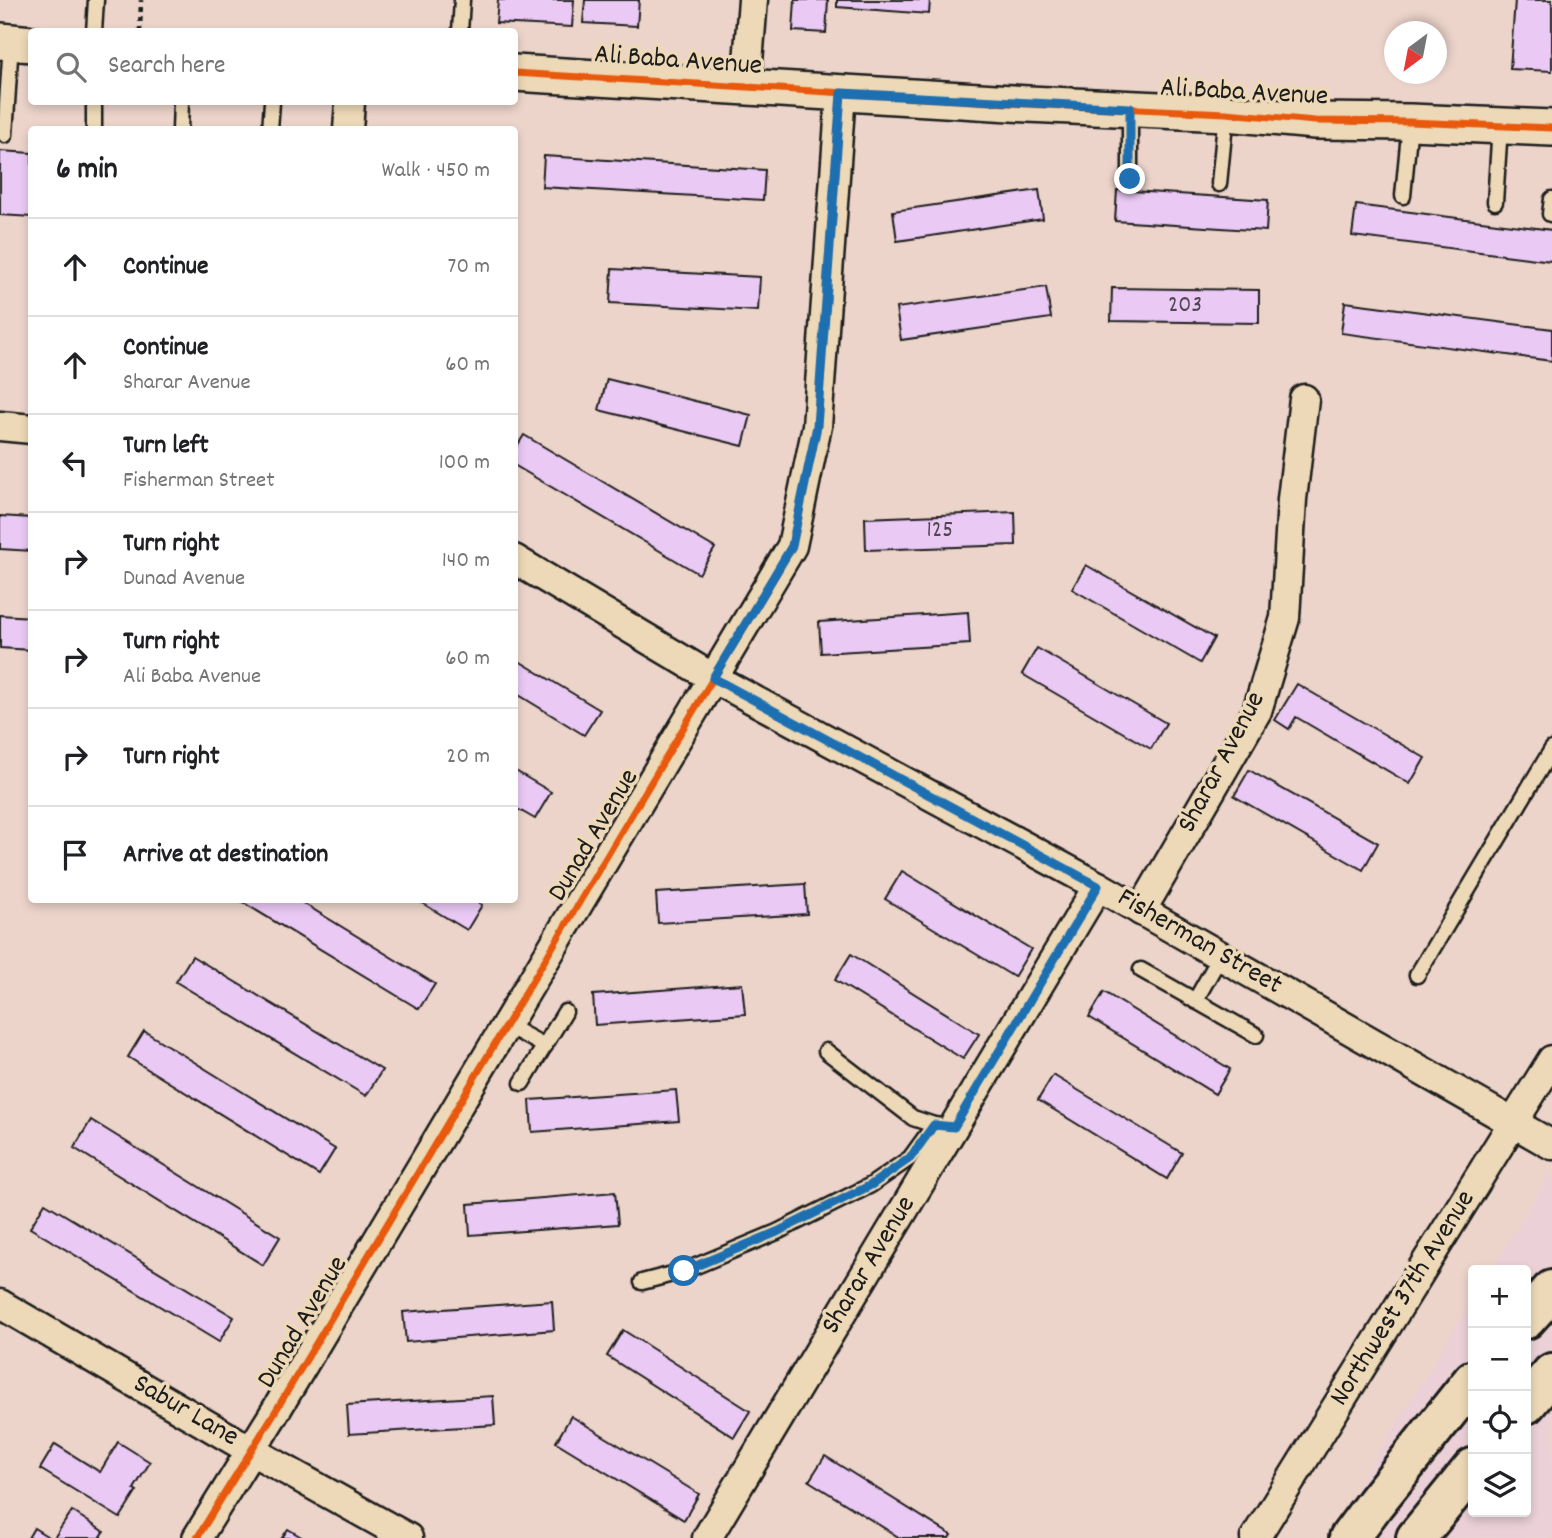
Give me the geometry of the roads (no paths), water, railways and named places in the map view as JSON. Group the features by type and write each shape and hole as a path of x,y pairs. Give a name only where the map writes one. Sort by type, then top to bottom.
{"main road":[{"path":"1531,1313 1552,1290"},
{"path":"1531,1398 1552,1373"},
{"path":"1349,1538 1468,1386"},
{"path":"1416,1538 1468,1474"}],"street":[{"path":"746,87 753,0"},
{"name":"Ali Baba Avenue","path":"518,72 841,93 1226,113 1315,121 1410,121 1552,128"},
{"name":"Dunad Avenue","path":"197,1538 252,1451 792,546 817,426 841,93"},
{"path":"348,126 351,105"},
{"name":"Sharar Avenue","path":"1141,911 1257,712 1285,618 1292,499 1304,399"},
{"path":"0,426 28,429"},
{"name":"Fisherman Street","path":"518,561 713,678 1098,886 1552,1145"},
{"name":"Sharar Avenue","path":"707,1538 944,1126 1098,886"},
{"name":"Northwest 37th Avenue","path":"1255,1538 1552,1060"},
{"name":"Sabur Lane","path":"0,1304 252,1451 408,1538"}],"lane":[{"path":"94,28 96,0"},
{"path":"460,28 462,0"},
{"path":"5,135 14,42"},
{"path":"94,105 94,126"},
{"path":"180,126 181,105"},
{"path":"271,126 272,105"},
{"path":"1130,108 1130,179"},
{"path":"1219,184 1226,113"},
{"path":"1404,196 1410,121"},
{"path":"1495,202 1500,125"},
{"path":"1417,975 1552,749"},
{"path":"1195,1001 1221,955"},
{"path":"1141,970 1256,1035"},
{"path":"522,1083 565,1012"},
{"path":"506,1025 545,1046"},
{"path":"826,1051 913,1118 944,1126"},
{"path":"642,1282 684,1271 777,1232 871,1185 910,1158 944,1126"}]}
